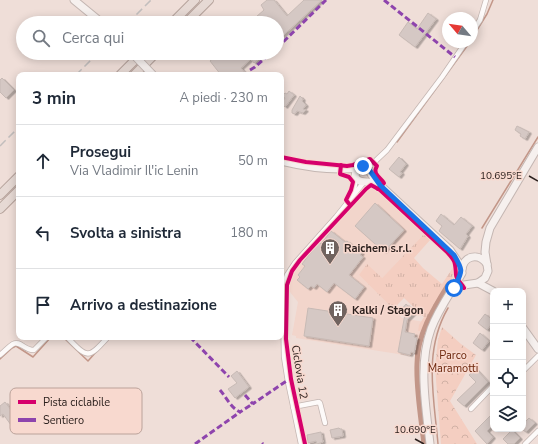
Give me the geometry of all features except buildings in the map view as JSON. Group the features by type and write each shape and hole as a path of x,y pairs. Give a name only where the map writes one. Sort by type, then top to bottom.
{"highway":[{"path":"179,16 195,0"},
{"path":"193,16 209,0"},
{"path":"123,72 135,60"},
{"path":"137,72 149,60"},
{"path":"0,195 16,179"},
{"path":"0,209 16,193"}],"street":[{"path":"74,0 93,16"},
{"path":"478,23 486,0"},
{"path":"284,286 287,275 294,263 370,178 369,171 387,150 462,48"},
{"path":"139,60 150,72"},
{"path":"491,288 487,274 488,267 486,242 494,220 538,147"},
{"path":"284,162 342,170 363,166 380,185 450,250 462,270 465,279 490,289"},
{"path":"352,198 356,178 355,173 358,168"},
{"path":"342,170 360,182 380,185"},
{"path":"430,444 424,380 425,350 439,310 454,288 465,260 472,257 486,242"},
{"path":"450,250 484,260 487,264"},
{"path":"454,288 482,281 487,274"},
{"path":"526,332 538,349"},
{"path":"0,355 11,345 16,343 28,350 34,350 43,340"},
{"path":"70,340 81,352 89,354 95,351 105,340"},
{"path":"283,340 284,357 301,444"},
{"path":"526,368 538,356"},
{"path":"471,410 490,389"},
{"path":"293,407 319,402 325,423"},
{"path":"526,444 538,432"}],"shaded area":[{"path":"370,186 394,204 425,233 382,278 359,275 402,318 424,322 419,342 411,356 296,338 296,336 292,335 298,302 290,292 288,285 295,268"}],"green space":[{"path":"425,233 431,239 414,258 423,268 442,284 454,266 454,273 448,291 432,318 422,331 418,331 419,325 424,317 404,298 393,309 359,275 367,264 382,278"},
{"name":"Parco Maramotti","path":"442,327 476,355 450,401 477,444 441,444 435,367 438,340"}],"waterway":[{"path":"478,28 487,14 493,0"},
{"path":"397,142 466,48"},
{"path":"482,228 538,137"},
{"path":"424,444 417,384 418,353 427,323 448,285"},
{"path":"438,444 433,392 433,358 435,341 440,324 448,308"},
{"path":"0,359 16,346 33,357 48,340"},
{"path":"66,340 88,361 96,352"}],"railway":[{"path":"135,16 151,0"},
{"path":"79,72 91,60"},
{"path":"0,146 16,130"}],"marked path":[{"path":"284,41 326,0"},
{"path":"384,0 455,57"},
{"path":"250,70 263,60"},
{"path":"193,340 229,377"},
{"path":"245,395 252,403 254,403 288,380"},
{"path":"220,390 231,405 240,412 254,403"},
{"path":"195,444 240,412"}],"cycle path":[{"path":"284,158 306,162 347,166 370,159 377,166 375,171 384,183 378,189"},
{"path":"341,165 340,174 349,177 353,182 346,200 350,205"},
{"name":"Ciclovia 12","path":"305,444 291,379 286,339 287,285 292,271 300,260 366,189 371,185 380,190 447,252 454,260 456,277 464,288"}],"place":[{"name":"Raichem s.r.l.","path":"330,265"},
{"name":"Kalki / Stagon","path":"338,327"}],"route":[{"path":"363,166 368,168 380,185 454,255 462,268 462,273 454,288"}]}
